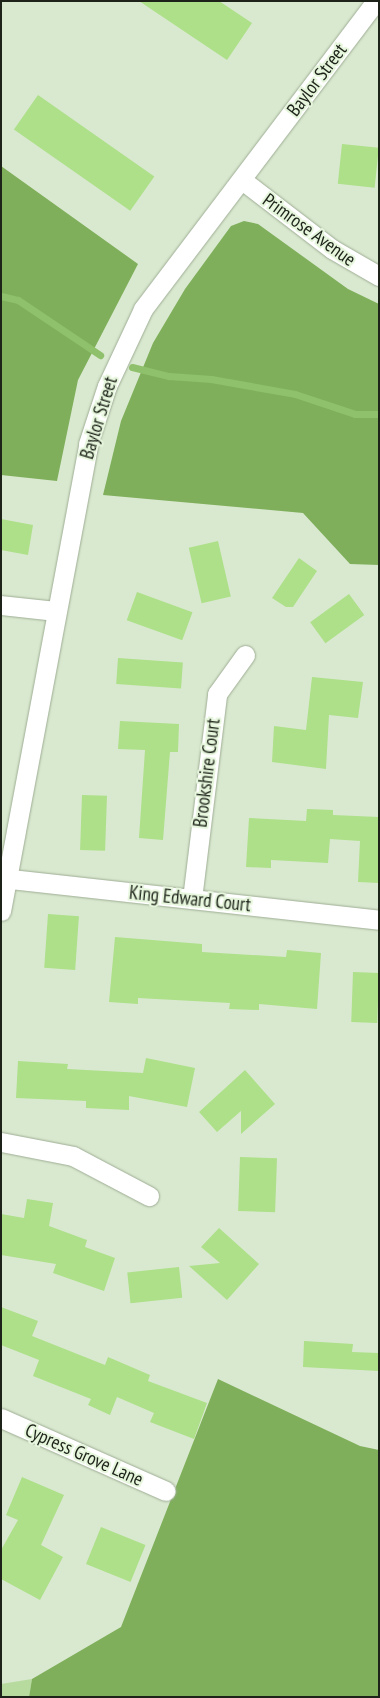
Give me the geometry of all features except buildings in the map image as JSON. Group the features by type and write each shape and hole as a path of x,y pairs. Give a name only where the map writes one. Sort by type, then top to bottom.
{"street":[{"name":"Baylor Street","path":"1,911 4,878 88,444 125,344 143,309 376,1"},
{"name":"Primrose Avenue","path":"242,180 332,249 379,276"},
{"path":"1,605 56,611"},
{"name":"Brookshire Court","path":"192,899 217,694 245,655"},
{"name":"King Edward Court","path":"4,878 379,920"},
{"path":"1,1142 73,1156 149,1196"},
{"name":"Cypress Grove Lane","path":"1,1418 166,1491"}],"green space":[{"path":"1,166 138,264 78,380 57,481 1,475"},
{"path":"244,221 258,224 348,289 379,304 379,565 350,564 303,513 103,495 121,421 153,343 185,289 231,226"},
{"path":"218,1379 360,1446 379,1450 379,1697 29,1697 32,1679 121,1627"},
{"path":"32,1679 29,1697 1,1697 1,1684"}],"waterway":[{"path":"1,296 18,300 100,355"},
{"path":"132,367 169,376 211,379 295,394 355,414 379,414"}]}
